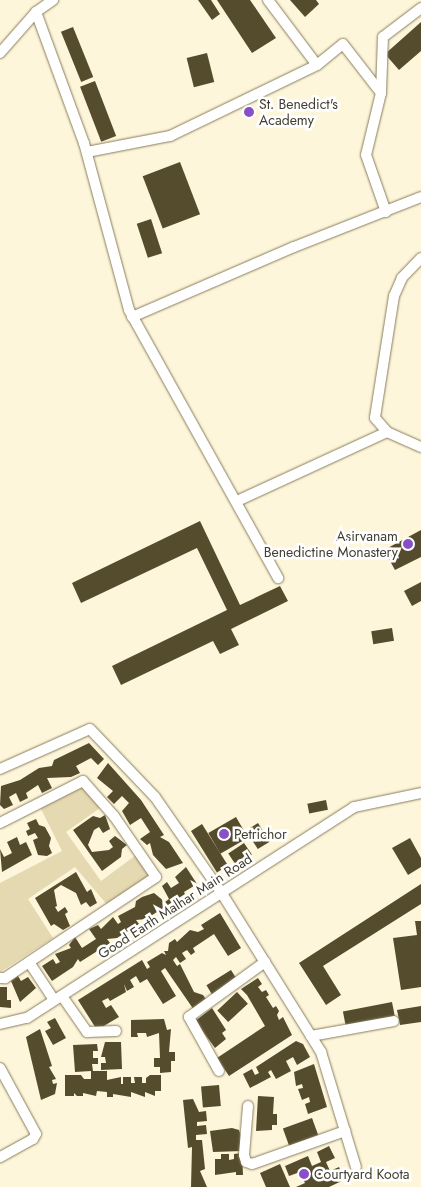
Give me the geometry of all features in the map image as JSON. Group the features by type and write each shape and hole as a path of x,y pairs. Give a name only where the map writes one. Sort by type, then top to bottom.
{"street":[{"path":"0,53 36,12 53,0"},
{"path":"268,0 317,65"},
{"path":"386,212 366,154 381,93 383,37 421,8"},
{"path":"36,12 87,152 132,317 237,501 278,578"},
{"path":"87,152 170,136 317,65 343,44 381,93"},
{"path":"132,317 294,247 386,212 421,196"},
{"path":"421,258 402,278 394,296 375,405 375,418 387,432 421,446"},
{"path":"237,501 387,432"},
{"path":"0,769 90,729 155,797 221,892 321,1052 356,1167"},
{"path":"0,823 83,782 114,816 156,877 29,962 0,978"},
{"name":"Good Earth Malhar Main Road","path":"0,1024 27,1018 354,807 421,793"},
{"path":"29,962 87,1032 116,1030"},
{"path":"219,1071 188,1017 265,962"},
{"path":"310,1036 394,1021"},
{"path":"0,1068 36,1134 33,1139 0,1157"},
{"path":"248,1106 244,1155 246,1162 252,1164 345,1131"}],"shaded area":[{"path":"81,786 100,808 66,832 101,881 136,855 151,876 109,907 75,867 28,899 53,938 0,972 0,883 62,851 40,807"}],"building":[{"path":"198,0 211,0 220,14 212,20"},
{"path":"217,0 250,0 276,38 252,53"},
{"path":"290,0 316,0 319,4 305,17"},
{"path":"421,22 421,51 399,70 385,54"},
{"path":"73,27 93,77 81,82 61,32"},
{"path":"207,53 214,82 194,87 187,58"},
{"path":"95,81 116,136 101,142 80,87"},
{"path":"180,162 200,214 163,229 143,176"},
{"path":"151,219 162,253 148,258 137,224"},
{"path":"200,521 240,605 280,586 288,601 231,629 239,645 220,654 213,641 121,685 112,666 227,610 197,548 81,603 72,583"},
{"name":"Asirvanam Benedictine Monastery","path":"421,530 421,557 395,570 384,550"},
{"name":"Asirvanam Benedictine Monastery","path":"421,582 421,601 412,606 404,591"},
{"path":"392,628 394,641 373,644 371,631"},
{"path":"89,743 104,759 98,765 91,758 76,766 80,773 71,777 47,778 52,788 42,793 38,785 26,793 28,798 20,802 16,793 9,797 13,805 4,809 0,805 1,786 20,780 39,768 52,766 54,760"},
{"path":"108,763 141,800 164,835 160,837 169,842 183,863 166,869 153,855 150,843 147,845 140,839 150,832 141,818 130,825 122,811 129,803 122,796 114,804 107,797 113,791 97,778"},
{"path":"326,800 328,810 309,813 307,804"},
{"path":"105,815 110,829 103,833 99,827 94,830 88,845 92,852 109,850 113,847 109,841 115,836 127,845 122,849 121,857 102,871 73,830 93,816 100,818"},
{"path":"236,817 248,838 220,854 208,833"},
{"path":"36,819 39,825 45,827 51,838 49,846 52,853 47,856 38,855 33,840 38,838 35,833 28,836 26,831 30,829 27,823"},
{"path":"258,823 270,842 258,849 246,830"},
{"path":"202,824 228,866 217,872 191,831"},
{"path":"17,837 20,845 26,842 32,855 2,872 0,849 4,857 12,853 7,842"},
{"path":"410,838 421,858 421,867 408,875 392,848"},
{"path":"244,843 252,855 236,865 228,854"},
{"path":"186,867 197,884 146,919 136,920 139,924 117,938 107,939 110,943 80,962 78,959 73,967 52,981 42,966 53,959 56,964 60,962 55,954 71,948 69,945 75,937 82,948 96,939 89,929 98,925 101,929 113,917 118,924 121,922 118,916 135,907 136,901 142,897 154,893 165,902 169,899 162,886 167,882 171,888 179,883 175,877"},
{"path":"76,872 87,892 91,889 97,903 90,907 86,902 81,905 76,893 61,885 54,890 57,906 55,907 58,912 65,907 68,912 65,914 70,926 63,930 54,924 51,926 35,898"},
{"path":"421,884 421,904 323,966 341,995 326,1005 299,963"},
{"path":"220,913 241,948 228,956 214,934 193,948 195,952 191,955 187,950 182,953 186,959 180,963 176,957 173,960 177,966 180,964 194,992 203,995 208,1002 194,1010 165,968 161,971 176,996 163,1004 147,979 140,983 136,976 130,980 134,987 127,991 124,984 126,992 110,1001 108,998 102,1001 106,1008 111,1005 119,1017 97,1030 78,1000 142,960 147,969 150,967 147,962 162,953 166,955 164,951 168,951 169,943 175,939 177,942 190,930 198,932 204,929 201,925"},
{"path":"415,921 421,921 421,987 401,990 393,938 417,935"},
{"path":"231,970 238,981 213,996 206,985"},
{"path":"18,976 21,981 28,977 36,988 20,1002 11,981"},
{"path":"258,978 262,984 258,987 262,992 266,990 269,995 266,997 273,1008 276,1006 279,1011 277,1015 279,1020 283,1017 292,1035 229,1076 217,1058 265,1026 247,995 241,989"},
{"path":"0,987 7,987 7,1000 11,1000 11,1008 0,1007"},
{"path":"237,992 248,1004 228,1022 217,1010"},
{"path":"392,1002 395,1018 346,1027 343,1012"},
{"path":"421,1006 421,1022 400,1025 397,1010"},
{"path":"212,1008 226,1030 222,1033 226,1039 215,1048 195,1021"},
{"path":"55,1018 66,1038 53,1045 45,1031 51,1028 47,1022"},
{"path":"164,1019 167,1030 171,1029 169,1052 175,1052 175,1061 171,1061 171,1072 160,1073 160,1067 154,1067 154,1058 160,1058 159,1033 147,1037 146,1033 137,1033 138,1037 131,1037 131,1020"},
{"path":"40,1029 52,1066 49,1067 56,1079 52,1080 53,1084 57,1083 55,1094 41,1100 26,1037"},
{"path":"296,1041 303,1044 310,1057 297,1065 293,1057 286,1061 291,1071 276,1079 271,1070 268,1072 271,1077 250,1088 243,1074 252,1069 255,1075 259,1073 256,1067"},
{"path":"105,1042 121,1042 122,1069 101,1070 101,1063 106,1063 105,1057 101,1057"},
{"path":"97,1044 98,1051 93,1051 93,1058 98,1058 98,1064 92,1064 93,1071 107,1071 107,1080 121,1077 121,1084 123,1084 123,1077 131,1077 131,1083 135,1083 134,1077 142,1077 142,1083 146,1083 146,1078 150,1075 161,1075 161,1091 155,1091 155,1096 145,1092 145,1097 131,1092 131,1097 113,1094 113,1097 107,1097 107,1092 97,1091 96,1096 83,1093 83,1096 77,1096 74,1093 74,1096 65,1096 65,1075 81,1075 84,1079 91,1079 91,1071 75,1072 73,1045"},
{"path":"314,1064 327,1107 308,1114 305,1104 310,1102 309,1097 302,1100 298,1089 303,1088 302,1084 296,1086 294,1072"},
{"path":"219,1085 221,1106 203,1107 201,1087"},
{"path":"258,1096 274,1097 273,1114 277,1114 277,1125 272,1125 272,1130 256,1131"},
{"path":"193,1099 199,1112 206,1111 207,1121 197,1122 197,1126 206,1125 207,1134 196,1135 196,1140 202,1140 205,1169 200,1171 207,1187 191,1187 192,1147 188,1148 183,1100"},
{"path":"312,1118 319,1137 290,1147 283,1129"},
{"path":"232,1128 239,1130 242,1151 213,1152 210,1131"},
{"path":"329,1146 335,1158 326,1162 330,1171 339,1167 344,1180 329,1187 296,1187 305,1183 300,1172 289,1176 285,1166 308,1156 312,1166 321,1162 317,1152"},
{"path":"242,1153 243,1175 236,1175 236,1172 215,1175 215,1159 221,1159 221,1154 229,1154 229,1160 234,1159 234,1154"},
{"path":"280,1164 290,1187 266,1187 260,1173"}],"place":[{"name":"St. Benedict's Academy","path":"249,112"},
{"name":"Asirvanam Benedictine Monastery","path":"408,544"},
{"name":"Petrichor","path":"224,834"},
{"name":"Courtyard Koota","path":"304,1174"}]}
